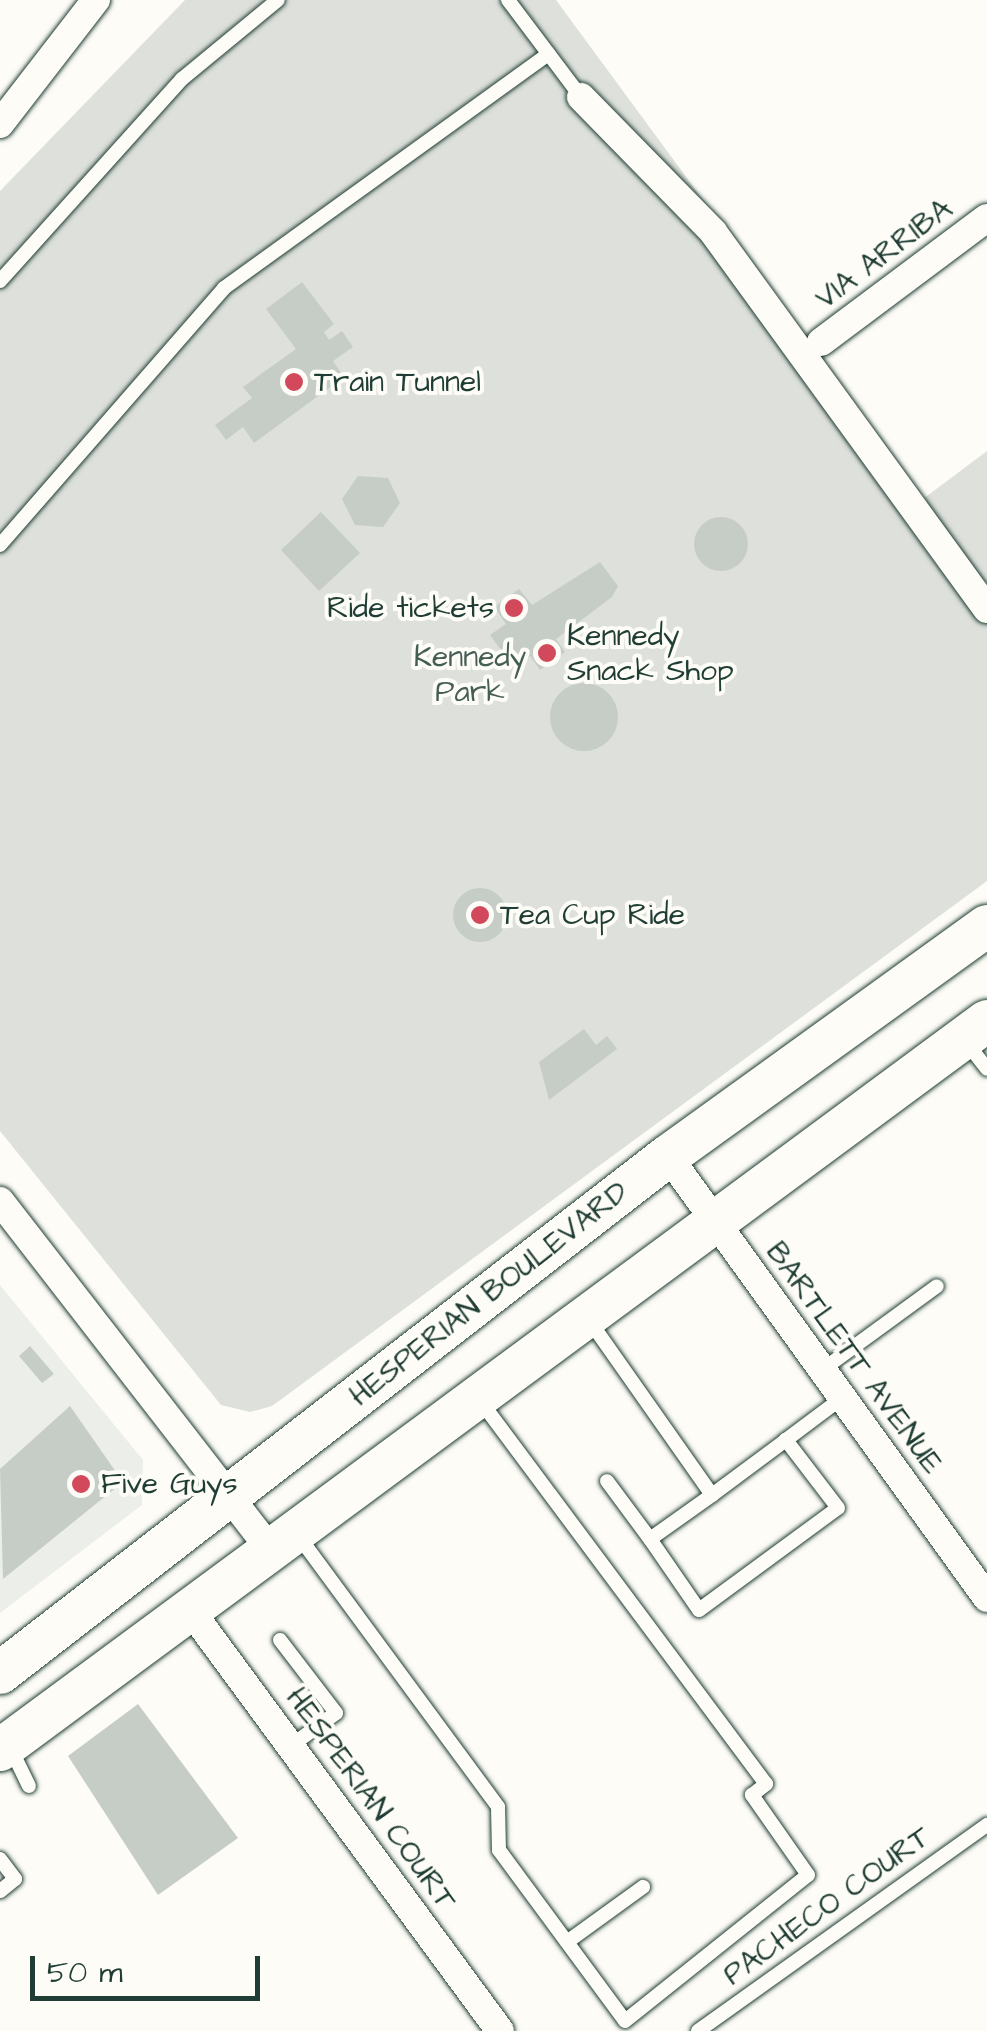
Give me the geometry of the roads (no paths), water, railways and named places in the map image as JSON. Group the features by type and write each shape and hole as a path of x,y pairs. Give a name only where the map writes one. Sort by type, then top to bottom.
{"main road":[{"name":"HESPERIAN BOULEVARD","path":"0,1673 668,1156 987,926"},
{"path":"4,1747 280,1537 715,1222 979,1043"}],"street":[{"path":"0,124 96,0"},
{"path":"581,97 713,232 987,609"},
{"name":"VIA ARRIBA","path":"820,342 987,218"},
{"name":"BARTLETT AVENUE","path":"668,1156 987,1598"},
{"path":"0,1201 232,1491 280,1537"},
{"name":"HESPERIAN COURT","path":"188,1607 500,2031"}],"lane":[{"path":"0,281 182,79 278,0"},
{"path":"508,0 581,97"},
{"path":"0,545 224,288 549,54"},
{"path":"822,1370 936,1286"},
{"path":"586,1316 712,1495"},
{"path":"280,1537 498,1807 499,1850 625,2021 808,1875 752,1796 766,1784 476,1395"},
{"path":"650,1539 842,1398"},
{"path":"607,1481 699,1610 838,1508 786,1440"},
{"path":"280,1640 336,1713 292,1746"},
{"path":"4,1747 29,1786"},
{"name":"PACHECO COURT","path":"698,2031 987,1825"},
{"path":"0,1860 16,1880 0,1891"},
{"path":"567,1942 643,1887"}],"place":[{"name":"Train Tunnel","path":"294,382"},
{"name":"Ride tickets","path":"514,608"},
{"name":"Kennedy Snack Shop","path":"547,653"},
{"name":"Tea Cup Ride","path":"480,915"},
{"name":"Five Guys","path":"81,1484"}],"park label":[{"name":"Kennedy Park","path":"470,674"}]}
